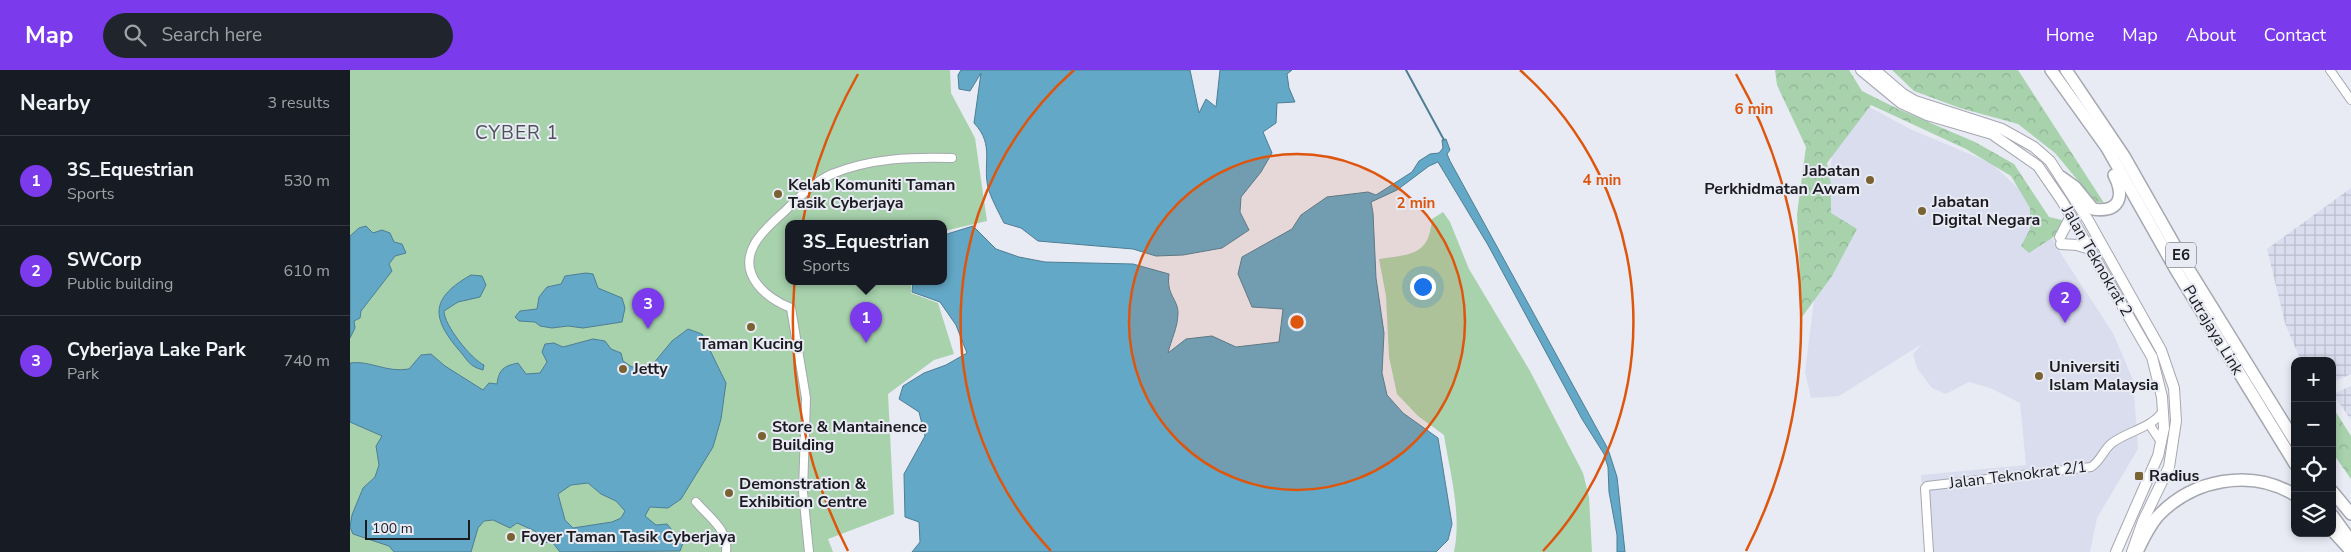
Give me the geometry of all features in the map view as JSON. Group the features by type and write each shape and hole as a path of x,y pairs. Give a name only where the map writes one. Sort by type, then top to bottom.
{"highway":[{"name":"Putrajaya Link","path":"2051,70 2098,137 2176,270 2291,457"},
{"name":"Putrajaya Link","path":"2066,70 2124,156 2186,265 2291,435"},
{"path":"2061,177 2075,187 2093,209 2100,210 2116,204 2121,192 2120,186 2102,151 2098,137"},
{"path":"2137,552 2149,528 2158,516 2186,494 2201,487 2217,482 2250,480 2266,482 2291,493"},
{"path":"2333,492 2351,514"},
{"path":"2336,520 2351,541"},
{"path":"2336,534 2351,551"}],"main road":[{"name":"Jalan Teknokrat 2","path":"1861,70 1902,104 1927,114 1992,134 2015,148 2038,166 2071,216 2152,357 2162,397 2164,428 2158,456 2116,552"},
{"name":"Jalan Teknokrat 2","path":"1875,70 1903,94 1915,101 2002,129 2034,147 2050,161 2088,220 2161,350 2174,388 2176,421 2169,467 2143,521 2132,552"},
{"path":"2071,216 2060,241 2090,249"}],"street":[{"path":"2330,70 2351,100"},
{"path":"809,552 803,492 806,398 791,308 776,302 762,292 752,277 750,260 754,246 767,229 800,196 834,174 884,159 912,157 952,158"},
{"name":"Jalan Teknokrat 2/1","path":"1929,552 1925,488 1931,485 2091,467 2098,463 2109,445 2149,424 2163,411"},
{"path":"2149,424 2161,442"},
{"path":"696,502 724,533 727,539 726,552"}],"shaded area":[{"path":"1862,103 1910,129 1991,163 2028,197 2063,257 2113,333 2133,380 2138,449 2097,518 2090,552 1927,552 1921,475 2026,465 2020,403 1990,388 1969,382 1946,394 1932,388 1917,368 1913,354 1922,344 1839,396 1811,398 1805,372 1833,148"},
{"path":"2351,188 2351,374 2336,380 2336,357 2299,357 2285,323 2267,249"},
{"path":"2351,386 2351,420 2336,398 2336,393"}],"green space":[{"path":"350,70 950,70 951,93 975,138 987,221 947,230 947,220 785,220 785,285 911,285 911,293 938,303 954,354 934,360 888,394 894,514 828,539 833,552 350,552"},
{"path":"1775,70 1849,70 1862,91 1898,109 1975,142 2014,164 2049,217 2062,220 2058,234 2029,253 2021,246 2030,229 2030,208 2011,176 1966,149 1871,105 1827,163 1831,185 1831,213 1857,229 1832,276 1802,317 1797,214 1806,147 1777,85"},
{"path":"1892,70 2018,70 2104,203 2091,201 2086,190 2055,153 2018,124 1960,108 1914,91"},
{"path":"1443,212 1450,222 1469,269 1530,371 1583,473 1589,497 1592,552 1454,552 1457,523 1456,509 1444,435 1418,416 1397,394 1389,357 1386,296 1379,259 1409,254 1422,247 1427,240 1432,219"},
{"path":"2336,412 2351,436 2351,479 2336,458"}],"water":[{"path":"961,70 1190,70 1199,113 1206,99 1216,107 1220,70 1292,70 1287,74 1289,88 1295,102 1277,103 1276,123 1263,132 1272,153 1261,172 1241,197 1240,212 1249,230 1222,248 1183,255 1156,256 1133,249 1038,241 1021,228 1004,223 989,191 986,173 986,148 981,131 974,123 981,73 970,91 959,89 958,75"},
{"path":"1446,139 1450,150 1447,154 1450,161 1608,449 1617,477 1625,552 1617,552 1617,535 1609,492 1608,467 1604,454 1582,419 1488,245 1438,162 1429,166 1397,190 1371,202 1376,278 1384,333 1382,373 1387,395 1403,413 1438,438 1452,524 1448,540 1436,552 912,552 920,542 919,522 905,517 904,474 925,436 919,412 899,399 903,386 924,373 946,365 967,353 956,325 940,302 912,292 913,285 947,285 947,234 973,226 996,249 1019,257 1045,262 1133,264 1169,274 1169,287 1176,304 1178,318 1168,353 1186,339 1212,336 1236,347 1279,342 1283,309 1252,307 1238,274 1242,257 1292,229 1301,215 1327,197 1368,192 1376,195 1412,172 1419,161 1430,154 1439,153 1443,148 1442,140"},
{"path":"366,226 373,233 382,230 390,233 394,242 402,244 406,253 395,256 389,264 392,271 361,311 360,318 354,321 355,328 350,338 350,236 359,228"},
{"path":"593,274 598,288 622,298 625,308 622,322 583,328 568,326 552,328 540,326 535,322 519,321 515,317 520,311 537,309 539,297 547,287 561,284 565,276"},
{"path":"471,275 482,276 486,285 480,297 458,302 444,311 453,333 472,356 484,365 483,370 474,367 466,359 449,337 440,317 439,308 442,299 458,283"},
{"path":"688,329 702,334 726,383 721,419 713,447 681,499 668,508 650,507 645,516 656,525 667,524 683,543 680,551 560,552 553,543 542,542 535,531 517,523 510,528 493,520 484,521 478,528 471,552 394,552 389,546 353,534 350,527 352,515 363,488 375,477 379,465 376,446 382,436 350,422 350,363 364,363 401,370 409,369 421,355 431,354 445,366 483,390 489,383 497,384 503,369 513,364 518,363 526,374 540,373 547,362 542,352 545,344 554,343 563,347 593,339 605,341 611,349 621,353 623,361 632,367 653,364 672,341","holes":["588,483 601,494 616,501 625,511 621,518 612,522 573,528 565,520 558,494 571,485"]}],"waterway":[{"path":"1406,70 1444,140"}],"place":[{"name":"Jabatan Perkhidmatan Awam","path":"1870,180"},
{"name":"Kelab Komuniti Taman Tasik Cyberjaya","path":"778,194"},
{"name":"Jabatan Digital Negara","path":"1922,211"},
{"name":"SWCorp","path":"2065,323"},
{"name":"Taman Kucing","path":"751,327"},
{"name":"Cyberjaya Lake Park","path":"648,329"},
{"name":"3S_Equestrian","path":"866,343"},
{"name":"Jetty","path":"623,369"},
{"name":"Universiti Islam Malaysia","path":"2039,376"},
{"name":"Store & Mantainence Building","path":"762,436"},
{"name":"Radius","path":"2139,476"},
{"name":"Demonstration & Exhibition Centre","path":"729,493"},
{"name":"Foyer Taman Tasik Cyberjaya","path":"511,537"}],"district":[{"name":"CYBER 1","path":"517,133"}]}
